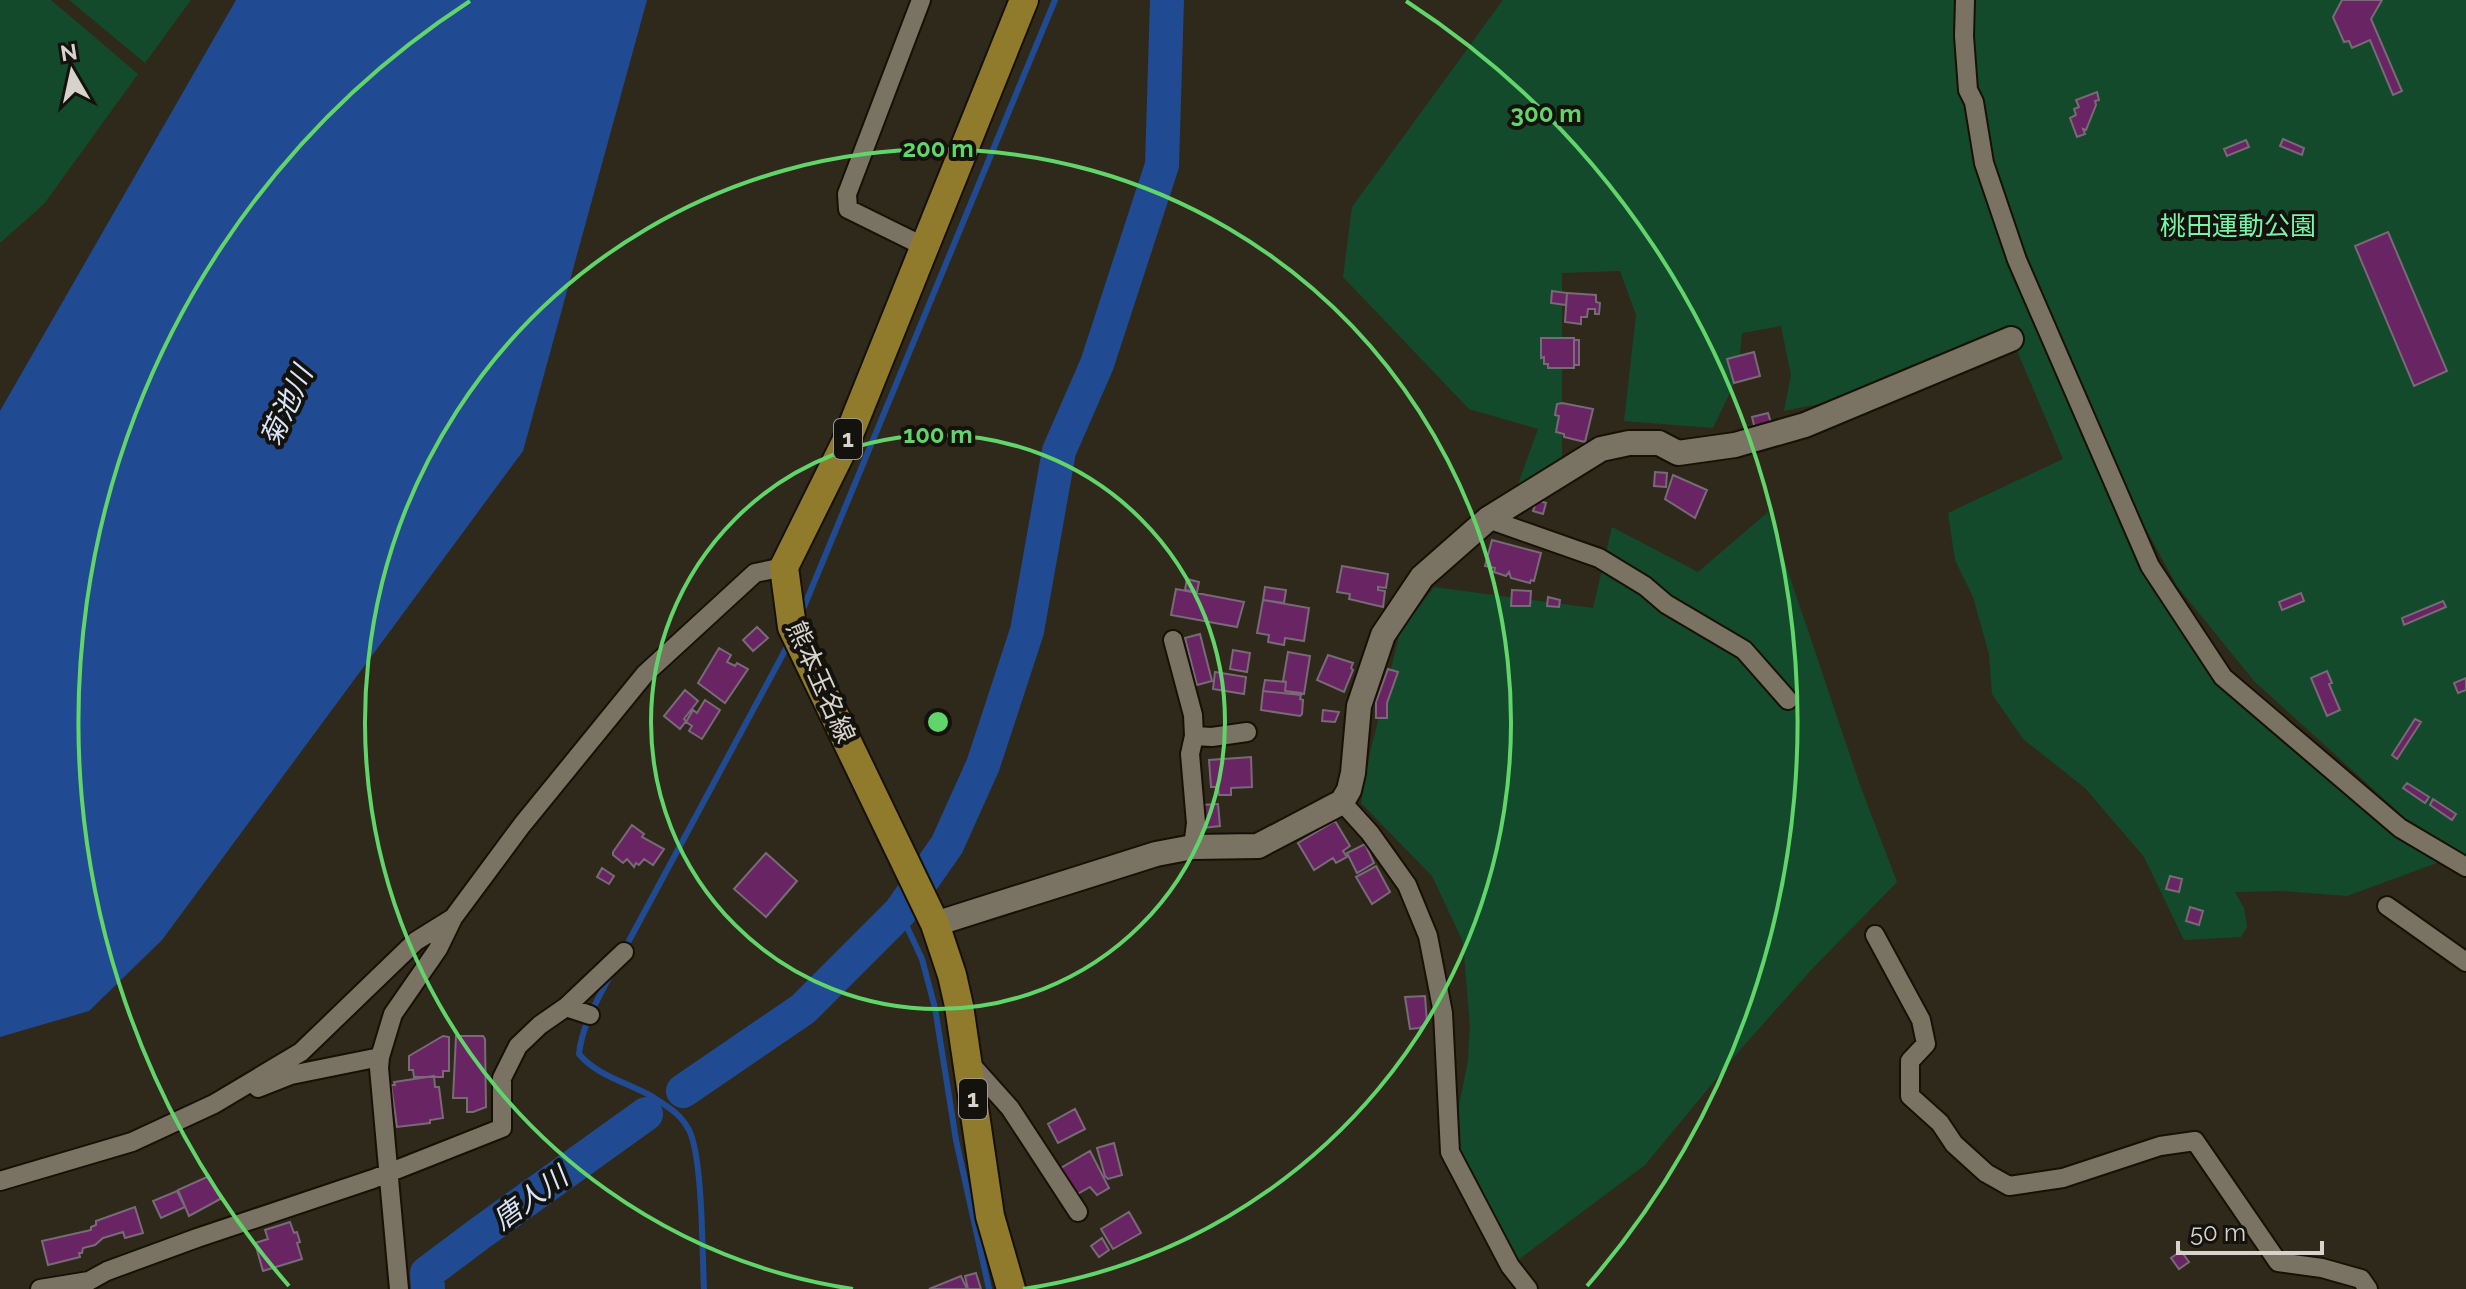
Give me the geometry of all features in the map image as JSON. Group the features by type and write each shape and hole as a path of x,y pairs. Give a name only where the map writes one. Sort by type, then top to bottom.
{"main road":[{"name":"1","path":"784,567 846,442 1024,0"},
{"name":"熊本玉名線","path":"784,567 792,627 932,917 952,975 990,1216 1011,1289"}],"street":[{"path":"921,0 847,194 848,209 925,247"},
{"path":"1965,0 1968,90 1974,102 1984,163 2017,260 2150,566 2223,677 2400,828 2466,867"},
{"path":"932,917 1156,854 1193,847 1258,846 1342,802 1353,773 1359,706 1383,635 1422,577 1488,519 1601,449 1629,443 1659,443 1678,453 1735,445 1805,425 2011,339"},
{"path":"1488,519 1599,558 1645,586 1666,604 1744,650 1788,700"},
{"path":"399,1289 380,1057 393,1014 438,949 453,918 522,825 645,674 755,573 784,567"},
{"path":"1173,640 1193,715 1194,736 1190,754 1196,823 1193,847"},
{"path":"1194,736 1247,732"},
{"path":"1342,802 1370,833 1407,885 1428,936 1443,1013 1450,1152 1510,1266 1528,1289"},
{"path":"2387,906 2466,962"},
{"path":"214,1104 301,1052 416,941 453,918"},
{"path":"1875,935 1921,1020 1926,1044 1910,1061 1910,1096 1940,1123 1954,1144 1986,1173 2009,1186 2022,1186 2063,1178 2160,1146 2195,1141 2278,1262 2322,1268 2361,1279 2368,1289"},
{"path":"40,1289 89,1285 107,1271 388,1173 502,1128 502,1078 518,1046 540,1025 566,1007 624,952"},
{"path":"566,1007 590,1015"},
{"path":"0,1181 132,1142 214,1104 291,1075 380,1057"},
{"path":"967,1059 1010,1108 1078,1212"}],"green space":[{"path":"0,0 51,0 138,74 44,204 0,243"},
{"path":"69,0 191,0 145,63"},
{"name":"桃田運動公園","path":"1503,0 2466,0 2466,865 2405,818 2254,681 2177,586 2099,443 2148,560 2223,677 2369,800 2453,857 2347,896 2282,891 2235,892 2244,908 2247,927 2241,937 2184,940 2144,857 2085,788 2023,739 1992,694 1989,654 1973,597 1955,560 1948,513 2063,459 2009,332 1824,403 1784,411 1791,375 1781,326 1742,333 1738,376 1713,428 1624,421 1636,315 1620,271 1562,273 1562,463 1518,484 1538,429 1469,409 1343,277 1352,207"},
{"path":"1768,512 1860,785 1897,882 1812,969 1645,1165 1510,1266 1450,1152 1468,1060 1470,1026 1463,942 1432,876 1361,803 1400,632 1434,587 1593,608 1612,527 1698,572"}],"water":[{"name":"菊池川","path":"236,0 647,0 523,451 162,940 89,1011 0,1037 0,411"}],"building":[{"path":"2342,0 2382,0 2371,19 2402,91 2393,95 2370,40 2352,48 2349,41 2344,42 2333,17"},
{"path":"2097,92 2099,100 2095,101 2086,130 2083,129 2085,134 2077,137 2070,118 2076,115 2074,109 2079,107 2076,100"},
{"path":"2283,139 2304,148 2302,155 2280,146"},
{"path":"2246,140 2249,147 2227,156 2224,149"},
{"path":"2388,232 2447,371 2414,386 2355,246"},
{"path":"1552,291 1567,293 1566,305 1551,303"},
{"path":"1567,293 1596,295 1596,302 1600,303 1599,314 1595,314 1595,309 1588,309 1587,317 1581,317 1581,324 1565,322"},
{"path":"1541,338 1574,338 1574,368 1548,368 1544,357 1541,358"},
{"path":"1574,340 1579,340 1579,365 1574,365"},
{"path":"1754,352 1760,376 1734,383 1727,359"},
{"path":"1557,404 1593,409 1585,442 1556,432 1559,416 1555,415"},
{"path":"1768,413 1771,423 1755,429 1752,417"},
{"path":"1655,472 1667,473 1666,487 1654,486"},
{"path":"1673,475 1707,490 1695,518 1665,499"},
{"path":"1537,500 1546,503 1543,514 1533,511"},
{"path":"1492,540 1541,553 1534,581 1530,583 1511,578 1509,572 1506,576 1494,572 1495,568 1485,566"},
{"path":"1342,566 1388,574 1386,588 1378,587 1378,590 1385,591 1383,607 1349,599 1350,594 1337,592"},
{"path":"1187,579 1199,582 1197,592 1185,590"},
{"path":"1265,587 1286,590 1284,603 1263,600"},
{"path":"1176,589 1244,602 1237,627 1171,615"},
{"path":"1512,590 1531,591 1530,606 1511,606"},
{"path":"2301,593 2304,601 2282,610 2279,602"},
{"path":"1548,597 1560,600 1559,607 1547,606"},
{"path":"1263,600 1309,608 1304,641 1285,638 1284,645 1268,642 1269,635 1257,633"},
{"path":"2443,601 2446,607 2404,625 2402,618"},
{"path":"757,627 768,638 753,651 743,640"},
{"path":"1200,634 1212,681 1197,685 1185,638"},
{"path":"719,648 731,655 727,662 748,669 725,703 698,683"},
{"path":"1233,650 1250,653 1247,672 1230,669"},
{"path":"1288,652 1310,656 1304,694 1285,691 1286,682 1283,681"},
{"path":"1328,655 1353,663 1344,692 1317,680"},
{"path":"1388,669 1398,672 1387,703 1387,718 1376,718 1376,702"},
{"path":"2327,671 2340,710 2327,716 2311,678"},
{"path":"1215,672 1246,677 1244,694 1213,689"},
{"path":"2466,678 2466,690 2458,693 2454,683"},
{"path":"1265,680 1286,682 1285,691 1301,695 1263,691"},
{"path":"685,690 698,701 680,729 664,716"},
{"path":"1263,691 1301,695 1302,714 1261,710"},
{"path":"705,700 720,710 702,739 689,731 692,726 686,722 693,710 697,713"},
{"path":"1323,710 1339,712 1335,722 1322,721"},
{"path":"2415,719 2421,722 2397,759 2392,755"},
{"path":"1251,757 1252,787 1231,788 1231,795 1219,795 1218,787 1211,787 1209,760"},
{"path":"2407,783 2429,797 2425,803 2403,788"},
{"path":"2433,799 2456,814 2452,820 2430,805"},
{"path":"1218,804 1220,826 1203,828 1201,805"},
{"path":"1335,821 1350,846 1343,851 1347,857 1336,863 1333,858 1314,870 1298,843"},
{"path":"632,825 644,834 642,837 664,849 653,865 644,859 634,867 627,859 623,863 613,855"},
{"path":"1365,844 1374,863 1357,873 1347,853"},
{"path":"766,853 797,881 766,917 734,889"},
{"path":"1376,866 1390,892 1372,904 1356,877"},
{"path":"602,868 614,876 609,884 597,877"},
{"path":"2170,876 2182,879 2179,892 2166,889"},
{"path":"2190,907 2203,911 2199,925 2186,921"},
{"path":"1425,996 1427,1023 1410,1029 1405,997"},
{"path":"443,1036 449,1037 449,1071 443,1071 443,1077 414,1077 413,1070 409,1070 409,1056"},
{"path":"456,1036 483,1036 485,1039 486,1107 473,1112 467,1112 467,1098 453,1098"},
{"path":"434,1076 435,1087 439,1087 443,1118 430,1120 430,1123 397,1127 391,1085"},
{"path":"1075,1109 1085,1129 1058,1143 1048,1124"},
{"path":"1114,1143 1122,1175 1108,1179 1097,1148"},
{"path":"1090,1151 1109,1188 1097,1195 1090,1187 1072,1197 1054,1172"},
{"path":"209,1176 222,1198 189,1216 178,1190"},
{"path":"177,1191 185,1207 161,1218 153,1201"},
{"path":"135,1207 143,1233 125,1238 123,1232 103,1238 95,1245 83,1248 80,1257 48,1265 42,1241 91,1230 96,1221"},
{"path":"1129,1212 1141,1233 1113,1249 1101,1229"},
{"path":"290,1222 294,1233 297,1232 302,1259 263,1271 255,1243 268,1239 265,1230"},
{"path":"1102,1238 1109,1250 1099,1257 1091,1246"},
{"path":"2181,1251 2189,1262 2179,1269 2171,1258"},
{"path":"976,1273 981,1289 968,1289 965,1276"},
{"path":"961,1276 967,1289 929,1289"}],"waterway":[{"path":"801,614 1055,0"},
{"path":"683,1091 803,1009 900,912 947,845 983,765 1027,631 1059,451 1097,364 1162,165 1167,0"},
{"path":"624,950 789,643"},
{"path":"900,912 922,959 935,1008 956,1140 989,1289"},
{"path":"611,974 587,1023 579,1054 604,1074 669,1107 689,1130 694,1143 699,1183 704,1289"},
{"name":"唐人川","path":"428,1289 427,1273 646,1114"}]}
